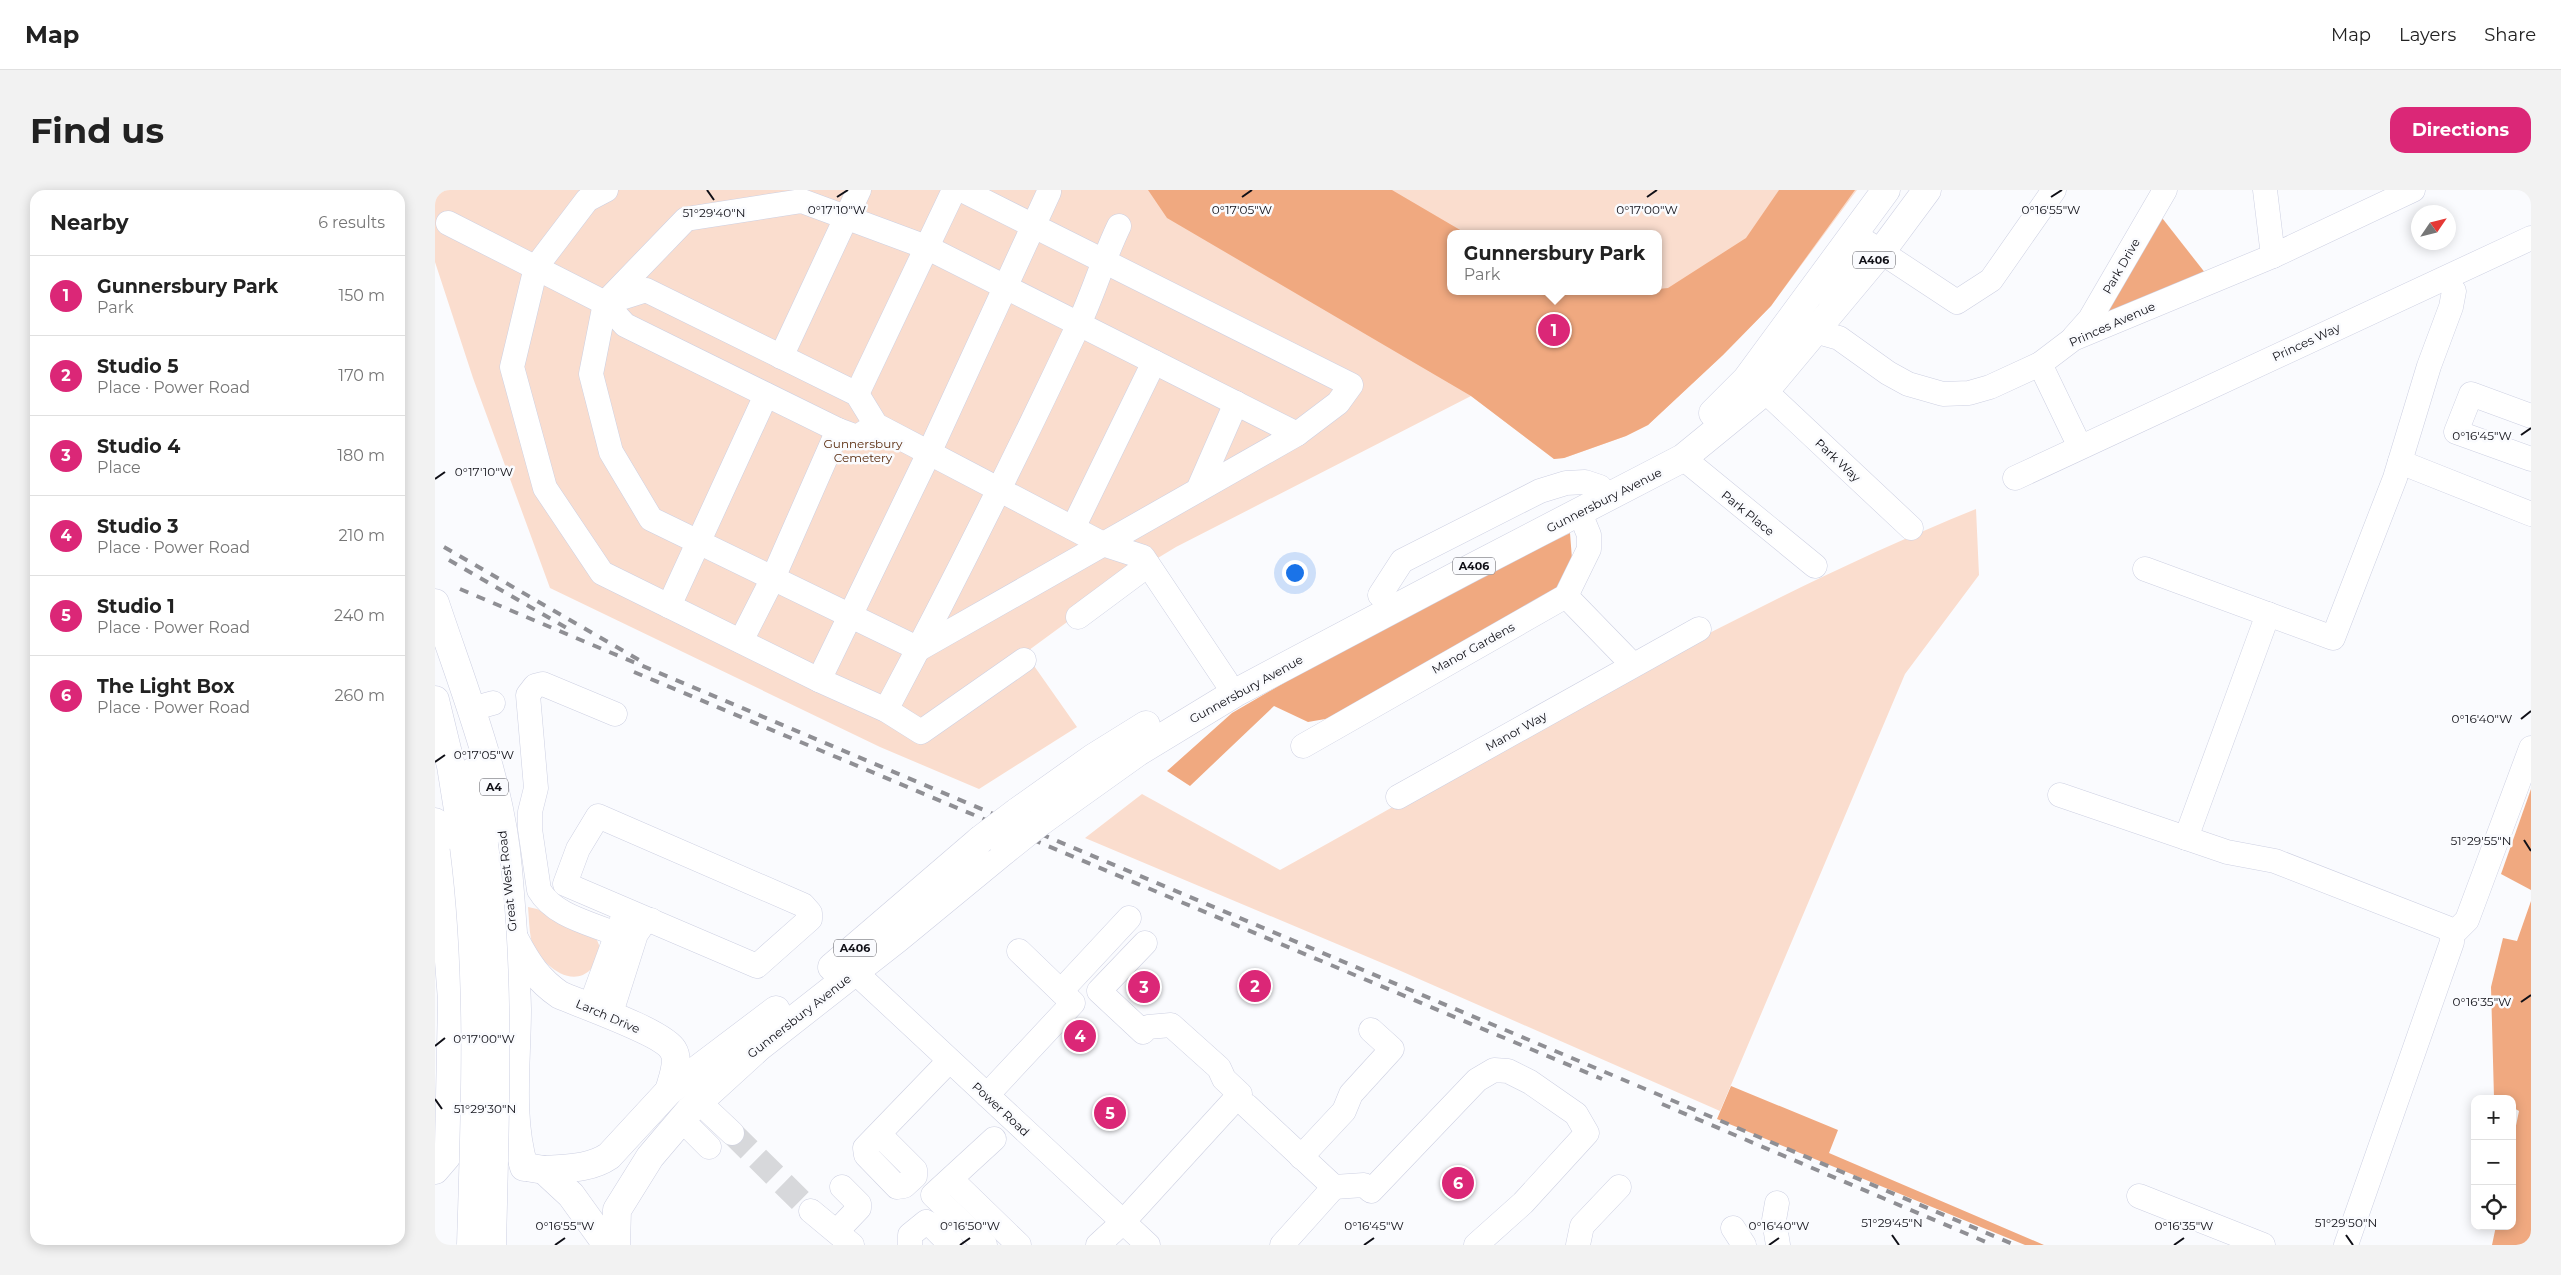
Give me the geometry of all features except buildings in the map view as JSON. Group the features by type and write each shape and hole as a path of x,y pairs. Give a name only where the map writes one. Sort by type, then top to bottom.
{"highway":[{"name":"Gunnersbury Avenue","path":"435,1179 477,1168 534,1169 584,1167 602,1161 617,1149 669,1091 1029,817 1100,753 1162,715 1226,681 1284,646 1380,595 1651,461 1711,415 1746,380 1886,190"},
{"name":"Gunnersbury Avenue","path":"1029,817 1235,693 1683,458 1765,391 1881,252 1927,190"},
{"name":"Great West Road","path":"438,620 482,706 486,754 497,798 508,867 517,1008 515,1132 534,1169"},
{"path":"438,620 471,761 490,889 496,1024 492,1245"},
{"path":"435,700 459,808 474,947 476,1025 471,1245"},
{"path":"435,822 442,871 443,1060 449,1145 447,1156 435,1170"},
{"name":"Gunnersbury Avenue","path":"616,1245 617,1210 650,1157 690,1110 759,1047 855,972 993,845"},
{"name":"Larch Drive","path":"512,934 532,971 540,980 560,995 657,1036 682,1039 710,1050 725,1049"},
{"name":"Larch Drive","path":"517,1008 532,1000 560,995"},
{"name":"Larch Drive","path":"657,1036 673,1049 675,1056 669,1091"},
{"path":"534,1169 576,1201 607,1245"}],"street":[{"path":"606,190 587,200 536,267 512,367 545,488 602,573 819,680 886,710 921,732 1024,660"},
{"path":"781,357 859,190"},
{"path":"857,394 954,190"},
{"path":"919,649 1297,434 1338,403 1351,385 962,190"},
{"path":"1805,301 1832,286 1866,242 1957,302 1991,280 2054,190"},
{"name":"Park Drive","path":"2073,339 2090,319 2165,190"},
{"path":"2265,190 2273,256"},
{"name":"Princes Avenue","path":"1817,327 1825,334 1839,338 1881,369 1908,384 1943,394 1969,393 1990,387 2040,364 2073,339 2273,256 2413,190"},
{"path":"819,680 929,453 1049,192"},
{"path":"919,649 651,519 611,452 591,374 605,303 685,219 803,195 847,218 926,247 1297,434"},
{"path":"448,223 605,303 625,325 838,430 857,437 875,425"},
{"path":"886,710 1000,490 1079,324 1102,260 1119,226"},
{"name":"Princes Way","path":"2015,478 2531,238"},
{"path":"2145,570 2333,638 2399,462 2429,366 2451,307 2451,292 2531,255"},
{"path":"605,303 646,290 857,394 875,425 1103,544 1143,557 1226,681"},
{"path":"1073,528 1154,362"},
{"path":"2040,364 2080,447"},
{"name":"Park Way","path":"1765,391 1911,528"},
{"path":"2531,416 2471,394 2457,432 2531,459"},
{"path":"669,606 766,395"},
{"path":"1198,490 1236,403"},
{"path":"741,641 773,578 838,430"},
{"name":"Park Place","path":"1683,458 1815,566"},
{"path":"2399,462 2531,514"},
{"path":"1580,513 1589,535 1589,548 1566,596 1633,666"},
{"path":"1077,617 1148,565"},
{"name":"Manor Gardens","path":"1303,746 1566,596"},
{"path":"2185,838 2268,614"},
{"name":"Manor Way","path":"1398,797 1699,629"},
{"path":"615,714 543,684 535,686 528,695 536,788 530,812 530,828 535,875 539,890 543,898 556,909 616,934"},
{"path":"2452,935 2467,920 2531,748"},
{"path":"2060,795 2227,852 2275,861 2447,928 2452,935 2452,942 2347,1245"},
{"path":"598,816 803,905 810,913 810,919 757,966 625,909 565,884 578,849 598,816"},
{"path":"599,1012 616,934 625,909"},
{"path":"1061,991 1129,918"},
{"path":"599,1012 636,934 643,924 651,920"},
{"path":"1098,1245 1123,1222 1240,1094 1224,1079 1219,1068 1171,1025 1148,1027 1143,1032 1099,991 1145,943"},
{"path":"987,1095 1073,1003 1019,952"},
{"name":"Power Road","path":"855,972 1148,1245"},
{"path":"1301,1157 1344,1111 1351,1094 1392,1049 1371,1030"},
{"path":"879,1134 949,1061"},
{"path":"1281,1245 1334,1187 1364,1185 1371,1191 1477,1080 1493,1070 1508,1071 1531,1082 1576,1114 1587,1134 1523,1203 1476,1245"},
{"path":"1247,1106 1334,1187"},
{"path":"690,1110 732,1133"},
{"path":"690,1110 709,1147"},
{"path":"985,1245 933,1194 998,1143 1012,1119"},
{"path":"958,1186 1019,1245"},
{"path":"811,1211 845,1238 859,1208 859,1204 842,1187"},
{"path":"1578,1245 1582,1226 1619,1188"},
{"path":"2139,1196 2263,1245"},
{"path":"1777,1203 1774,1220 1778,1245"},
{"path":"910,1245 910,1235 926,1222 951,1245"}],"green space":[{"name":"Gunnersbury Cemetery","path":"435,190 1857,190 1771,306 1723,355 1648,425 1626,436 1564,458 1554,459 1471,396 1176,547 1138,570 1025,653 1077,727 979,789 880,747 550,588 473,378 435,262"},
{"path":"1976,509 1979,575 1905,674 1720,1111 1394,968 1085,838 1142,794 1280,870 1537,726 1710,633 1886,547"},
{"path":"528,907 537,909 597,940 601,950 596,971 591,969 583,975 574,977 565,975 548,964 540,956 531,939"}],"shaded area":[{"path":"1148,190 1392,190 1460,230 1447,230 1447,295 1662,295 1662,289 1668,288 1746,238 1779,190 1855,190 1771,306 1723,355 1648,425 1626,436 1564,458 1554,459 1471,396 1167,218"},
{"path":"2159,214 2206,274 2107,320 2099,310"},
{"path":"1570,533 1572,559 1559,590 1331,718 1308,722 1274,706 1190,786 1167,771 1232,713 1394,619"},
{"path":"2531,789 2531,890 2501,874"},
{"path":"2531,901 2531,1245 2492,1245 2495,1230 2516,1230 2516,1126 2519,1111 2516,1109 2516,1095 2494,1095 2491,987 2503,938 2517,941"},
{"path":"1731,1086 1838,1130 1829,1153 2044,1245 2025,1245 1717,1119"}],"tunnel":[{"path":"732,1133 811,1211"}],"railway":[{"path":"444,547 639,660"},
{"path":"449,560 570,630"},
{"path":"460,589 2015,1245"},
{"path":"634,672 1602,1079"},
{"path":"1662,1104 1993,1245"}],"place":[{"name":"Gunnersbury Park","path":"1554,330"},
{"name":"Studio 5","path":"1255,986"},
{"name":"Studio 4","path":"1144,987"},
{"name":"Studio 3","path":"1080,1036"},
{"name":"Studio 1","path":"1110,1113"},
{"name":"The Light Box","path":"1458,1183"}]}
